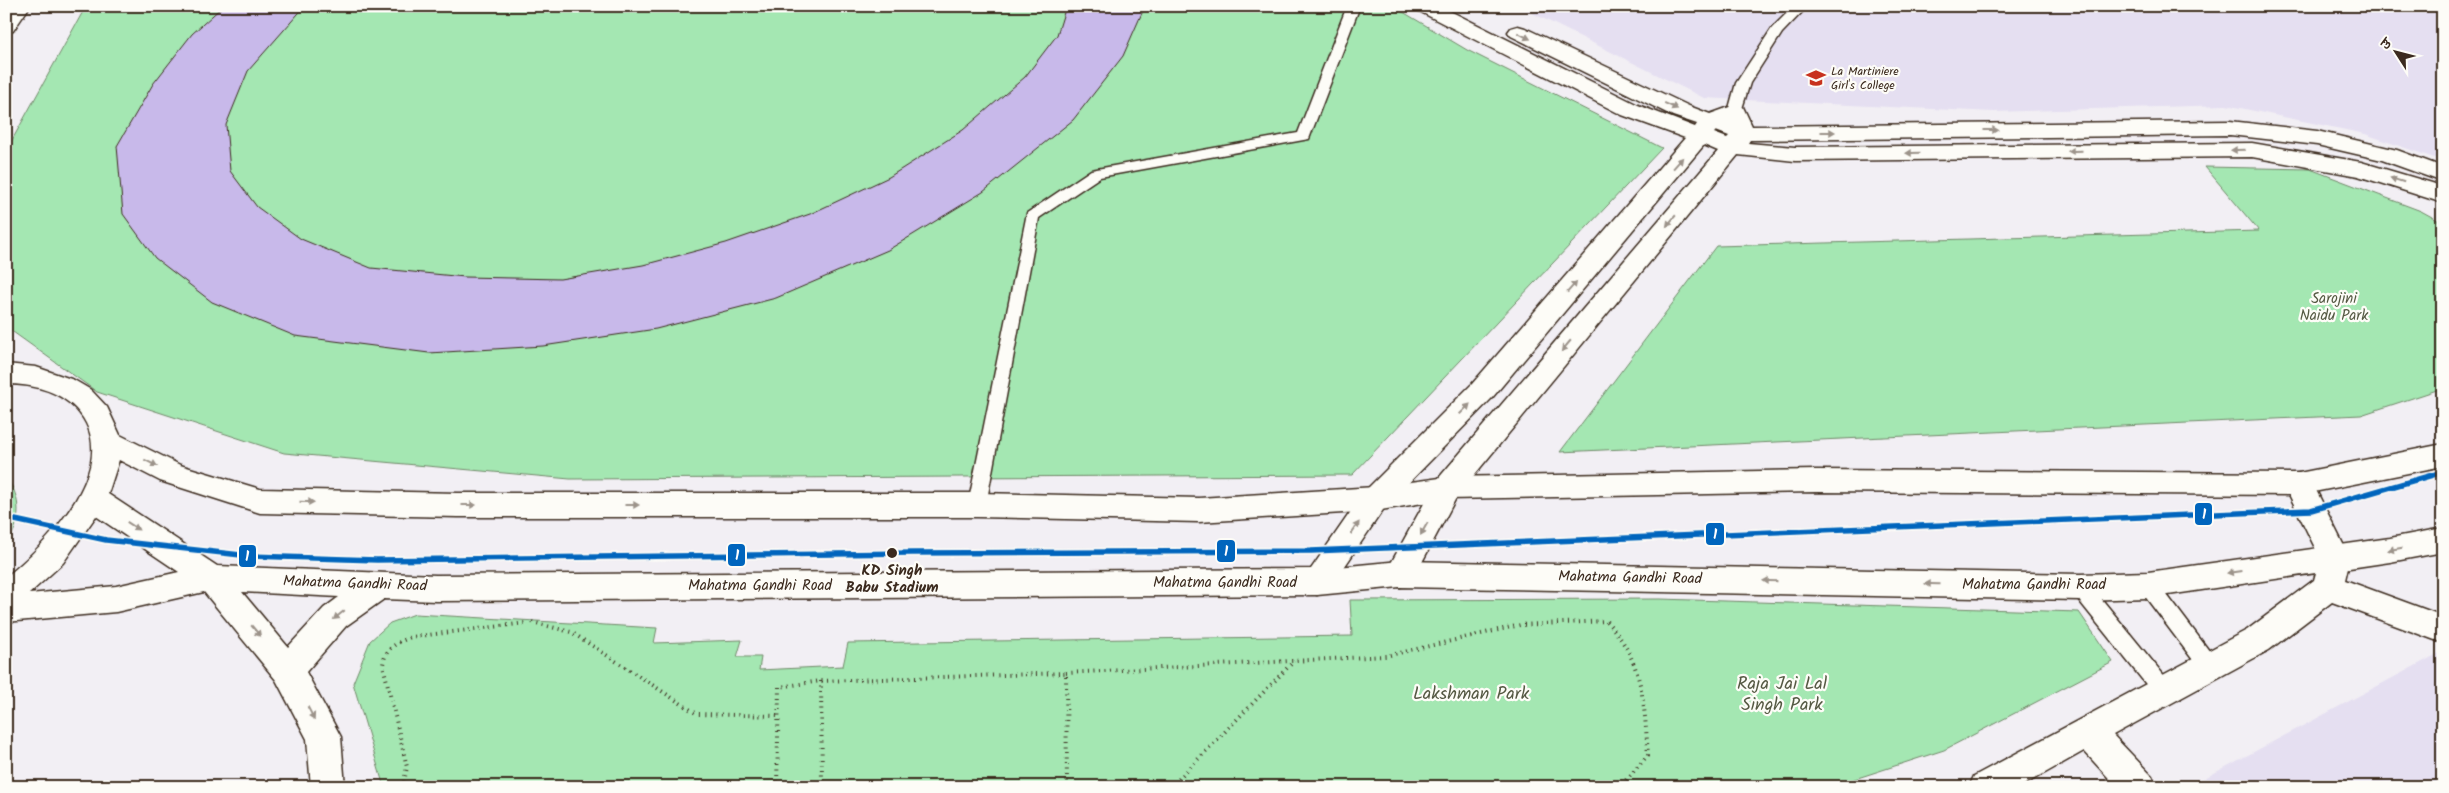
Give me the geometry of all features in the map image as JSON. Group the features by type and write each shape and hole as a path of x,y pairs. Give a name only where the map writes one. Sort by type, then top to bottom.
{"main road":[{"path":"1424,6 1630,110 1724,130 2230,128 2317,138 2390,155 2443,175"},
{"path":"1465,6 1724,130 1794,154 2252,150 2360,169 2424,188 2443,196"},
{"path":"1400,574 1447,488 1724,130"},
{"path":"1317,582 1376,499 1482,391 1724,130"},
{"path":"6,595 52,555 93,499 105,468 107,441 94,407 64,385 10,372"},
{"path":"107,441 170,473 260,501 458,505 977,505 1200,510 1376,499 1447,488 1816,481 2299,484 2443,455"},
{"path":"2299,484 2331,572 2443,630"},
{"path":"93,499 211,578 288,670 324,737 328,787"},
{"name":"Mahatma Gandhi Road","path":"6,609 116,599 211,578 446,588 1317,582 1400,574 2080,587 2148,585 2331,572 2443,540"},
{"path":"1986,787 2258,640 2331,572"},
{"path":"288,670 335,618 378,586"},
{"path":"2088,732 2140,787"}],"lane":[{"path":"977,505 1032,216 1096,173 1304,136 1354,6"},
{"path":"1724,130 1743,83 1777,30 1802,6"},
{"path":"2148,585 2209,666"},
{"path":"2080,587 2164,691"}],"path":[{"path":"777,787 779,687 821,681 1066,673 1386,656 1520,625 1606,621 1620,633 1642,680 1643,690 1648,756 1620,787"},
{"path":"403,787 407,766 383,660 384,654 395,642 411,638 531,622 572,632 697,714 778,716"},
{"path":"1171,787 1294,661"},
{"path":"1066,673 1067,787"},
{"path":"821,681 822,787"}],"shaded area":[{"path":"1518,6 2443,6 2443,161 2365,134 2226,105 1994,112 1704,98"},
{"path":"2443,651 2443,787 2188,787"}],"green space":[{"path":"86,6 1393,6 1467,50 1662,148 1352,475 570,479 284,453 97,392 6,327 6,151"},
{"name":"Sarojini Naidu Park","path":"2205,167 2310,169 2421,211 2443,223 2443,388 2361,415 1560,452 1716,246 2259,231"},
{"path":"6,478 15,493 18,511 15,528 6,543"},
{"name":"Lakshman Park","path":"1660,599 2079,612 2113,662 1944,750 1830,787 384,787 353,683 370,641 390,623 415,614 657,628 654,643 742,640 737,657 761,657 759,670 843,666 848,643 1352,636 1350,600"}],"building":[{"path":"223,6 305,6 248,71 226,125 230,171 257,207 301,239 371,268 465,277 560,279 643,265 726,243 810,214 889,177 963,130 1025,77 1057,35 1066,6 1145,6 1123,56 1073,120 983,192 888,250 776,298 656,329 543,346 429,353 295,336 212,302 155,258 123,214 117,146 153,84 192,34"}],"transit line":[{"name":"1","path":"6,518 106,540 250,556 377,560 912,553 1311,551 2311,510 2443,472"}],"place":[{"name":"La Martiniere Girl's College","path":"1816,78"},
{"name":"KD Singh Babu Stadium","path":"892,553"}],"park label":[{"name":"Raja Jai Lal Singh Park","path":"1782,694"}]}
